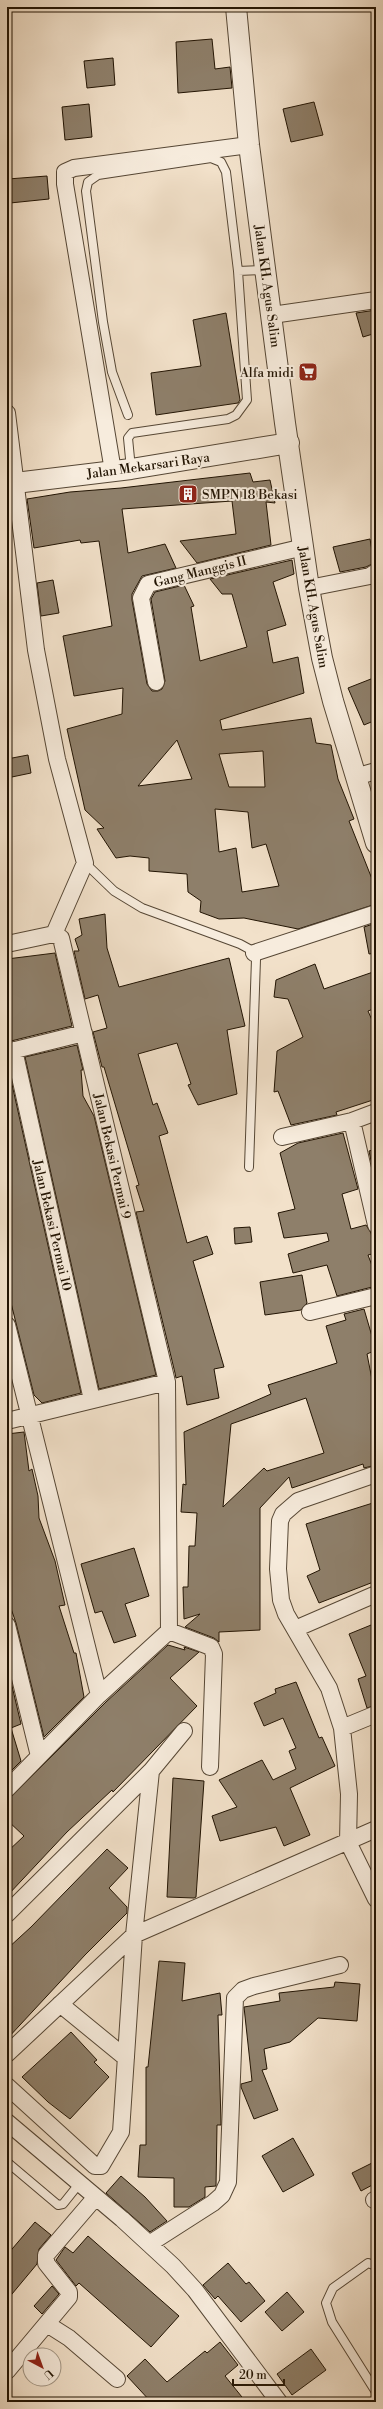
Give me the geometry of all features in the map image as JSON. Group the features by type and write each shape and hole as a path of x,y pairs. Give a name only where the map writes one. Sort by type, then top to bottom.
{"street":[{"name":"Jalan KH. Agus Salim","path":"236,7 249,144 309,588 322,658 376,843"},
{"path":"122,470 65,184 65,172 74,168 249,144"},
{"path":"272,315 376,300"},
{"path":"7,413 12,484 36,650 57,759 85,863 54,934 7,944"},
{"name":"Jalan Mekarsari Raya","path":"12,484 122,470 289,443"},
{"name":"Gang Manggis II","path":"156,682 141,598 148,584 304,547"},
{"path":"309,588 370,576 376,572"},
{"path":"356,776 376,772"},
{"path":"254,953 376,913"},
{"name":"Jalan Bekasi Permai 9","path":"54,934 61,938 167,1382 169,1631"},
{"path":"11,1051 84,1033"},
{"name":"Jalan Bekasi Permai 10","path":"11,1051 92,1400"},
{"path":"282,1137 352,1121 376,1112"},
{"path":"352,1121 376,1225"},
{"path":"310,1312 376,1296"},
{"path":"7,1325 98,1695"},
{"path":"7,1421 167,1382"},
{"path":"376,1474 298,1501 283,1514 280,1522 279,1588 286,1614 329,1688 342,1728 349,1794 348,1842 376,1899"},
{"path":"295,1629 376,1594"},
{"path":"7,1625 39,1756"},
{"path":"7,1788 98,1695 169,1631 213,1650 210,1767"},
{"path":"342,1728 376,1714"},
{"path":"7,1914 151,1771 184,1731"},
{"path":"7,2086 98,2167 115,2145 121,2132 134,1935 151,1771"},
{"path":"7,2054 134,1935 348,1842 376,1828"},
{"path":"149,2244 213,2203 222,2195 228,2182 235,1998 243,1990 254,1986 340,1965"},
{"path":"60,2004 126,2058"},
{"path":"7,2122 149,2244 195,2290 279,2402"},
{"path":"7,2371 69,2297 69,2292 46,2263 46,2255 95,2198"},
{"path":"47,2324 69,2338 117,2379"}],"lane":[{"path":"122,470 128,438 132,433 228,419 242,408 247,400 238,271 226,172 222,162 211,158 98,174 88,182 86,192 103,322 112,372 128,415"},
{"path":"238,271 265,270"},
{"path":"85,863 114,891 142,908 240,944 254,953 256,959 248,1167"},
{"path":"7,2162 58,2205 63,2204 79,2184"},
{"path":"376,2266 368,2264 333,2288 326,2303 332,2322 376,2392"}],"building":[{"path":"212,39 215,69 230,67 232,88 178,93 176,42"},
{"path":"113,58 115,85 87,88 84,61"},
{"path":"314,102 323,135 291,142 283,109"},
{"path":"89,104 92,137 65,140 62,107"},
{"path":"47,176 49,199 10,203 8,179"},
{"path":"376,310 376,333 363,337 356,313"},
{"path":"226,313 240,400 238,403 156,415 151,373 201,366 193,320"},
{"path":"250,473 253,482 270,480 275,503 266,502 271,545 197,563 180,541 236,534 232,501 122,509 128,553 165,544 176,568 142,576 132,594 147,684 152,691 158,691 162,689 165,681 151,599 155,592 184,585 194,606 191,607 200,661 247,647 232,594 222,594 210,579 292,560 294,574 273,582 286,625 267,631 273,663 298,657 304,693 220,720 222,730 311,718 316,743 331,745 338,779 354,819 349,821 376,889 376,904 298,929 244,918 219,919 200,912 201,901 188,892 187,874 149,871 149,858 130,856 116,858 97,829 104,828 85,810 67,729 122,714 123,688 74,696 63,636 112,626 99,541 81,543 80,540 34,548 27,499 70,492 121,488","holes":["177,740 192,779 138,786","263,751 265,787 229,787 219,754","215,809 248,812 252,848 266,844 279,886 242,892 236,848 219,852"]},
{"path":"370,539 374,563 366,567 340,572 333,547"},
{"path":"53,580 59,613 41,616 37,583"},
{"path":"376,677 376,720 364,725 348,688"},
{"path":"28,755 31,773 7,778 7,759"},
{"path":"105,914 107,948 119,987 229,958 245,1026 227,1030 237,1094 198,1105 188,1085 191,1084 177,1043 138,1054 153,1105 157,1103 168,1133 159,1136 187,1243 207,1236 213,1254 193,1261 224,1367 214,1369 219,1398 187,1405 182,1376 176,1378 136,1212 144,1211 136,1186 139,1185 104,1067 102,1067 93,1032 107,1028 98,995 85,999 74,951 79,951 75,939 82,935 79,919"},
{"path":"376,923 376,953 369,954 364,927"},
{"path":"55,953 72,1026 7,1042 7,959"},
{"path":"315,964 324,989 376,971 376,1008 368,1011 376,1029 376,1099 336,1112 337,1115 291,1125 278,1091 274,1092 277,1051 303,1037 288,999 274,997 276,980"},
{"path":"77,1045 83,1070 81,1070 83,1096 94,1116 156,1375 99,1389 25,1057"},
{"path":"7,1062 81,1393 42,1403 34,1395 7,1287"},
{"path":"343,1133 358,1189 342,1194 351,1229 366,1225 371,1233 376,1253 368,1255 376,1276 376,1286 337,1296 327,1265 293,1273 288,1254 329,1241 327,1233 284,1238 278,1213 295,1209 280,1153 298,1143"},
{"path":"376,1149 376,1174 374,1175 369,1151"},
{"path":"250,1227 252,1242 235,1244 234,1228"},
{"path":"302,1275 307,1303 301,1310 265,1315 260,1282"},
{"path":"364,1309 376,1350 367,1354 376,1400 376,1465 364,1468 363,1464 292,1488 289,1477 260,1508 260,1630 219,1632 219,1642 214,1638 185,1627 200,1614 184,1619 183,1587 188,1587 189,1546 195,1546 197,1513 181,1512 183,1484 186,1485 184,1432 271,1394 268,1385 337,1363 326,1326 346,1320 344,1314","holes":["306,1398 324,1453 267,1471 264,1468 223,1507 231,1424"]},
{"path":"24,1432 29,1471 32,1469 38,1496 39,1518 55,1561 65,1605 59,1606 74,1653 76,1653 84,1697 44,1737 16,1623 7,1597 7,1434"},
{"path":"376,1502 376,1581 319,1603 307,1576 320,1570 306,1524"},
{"path":"134,1548 149,1596 125,1604 136,1636 114,1643 102,1611 95,1613 81,1564"},
{"path":"376,1623 376,1705 367,1708 358,1679 366,1676 349,1634"},
{"path":"168,1645 185,1650 184,1647 199,1652 170,1678 197,1706 113,1792 112,1790 67,1832 7,1896 7,1852 24,1836 7,1820 7,1801 106,1702"},
{"path":"7,1665 21,1724 11,1728 21,1761 8,1774"},
{"path":"296,1682 319,1738 322,1737 335,1766 290,1788 310,1835 284,1846 276,1827 220,1841 212,1816 237,1807 219,1780 262,1760 273,1780 296,1769 289,1751 296,1748 283,1718 264,1726 254,1703 276,1693 275,1689"},
{"path":"173,1778 204,1781 196,1897 194,1898 167,1897"},
{"path":"107,1849 128,1868 109,1888 127,1907 127,1913 85,1955 7,2039 7,1949 31,1927"},
{"path":"159,1961 185,1963 182,2001 220,1993 222,2015 218,2015 221,2125 217,2125 216,2186 205,2187 205,2197 189,2207 174,2207 174,2178 138,2177 140,2145 146,2145 146,2067 148,2067"},
{"path":"335,1982 360,1984 357,2021 318,2018 290,2042 264,2049 267,2069 262,2070 278,2110 254,2119 241,2087 241,2084 252,2081 244,2007 280,2001 279,1993 334,1987"},
{"path":"71,2032 97,2060 94,2062 109,2077 70,2119 48,2102 22,2077"},
{"path":"293,2138 314,2175 283,2192 262,2156"},
{"path":"376,2161 376,2183 361,2191 352,2173"},
{"path":"121,2176 145,2197 167,2221 150,2232 106,2193"},
{"path":"35,2222 51,2235 39,2249 37,2264 7,2300 7,2255"},
{"path":"88,2236 179,2316 151,2347 79,2283 76,2286 56,2260 65,2247 73,2253"},
{"path":"228,2263 246,2284 249,2282 265,2301 241,2322 218,2296 215,2299 203,2285"},
{"path":"52,2286 59,2294 42,2314 34,2306"},
{"path":"287,2292 304,2312 282,2331 265,2312"},
{"path":"220,2342 238,2365 225,2376 246,2402 151,2402 127,2376 145,2359 167,2382 205,2351 207,2353"},
{"path":"311,2349 326,2370 292,2395 277,2374"}],"place":[{"name":"Alfa midi","path":"308,372"},
{"name":"SMPN 18 Bekasi","path":"188,494"}]}
